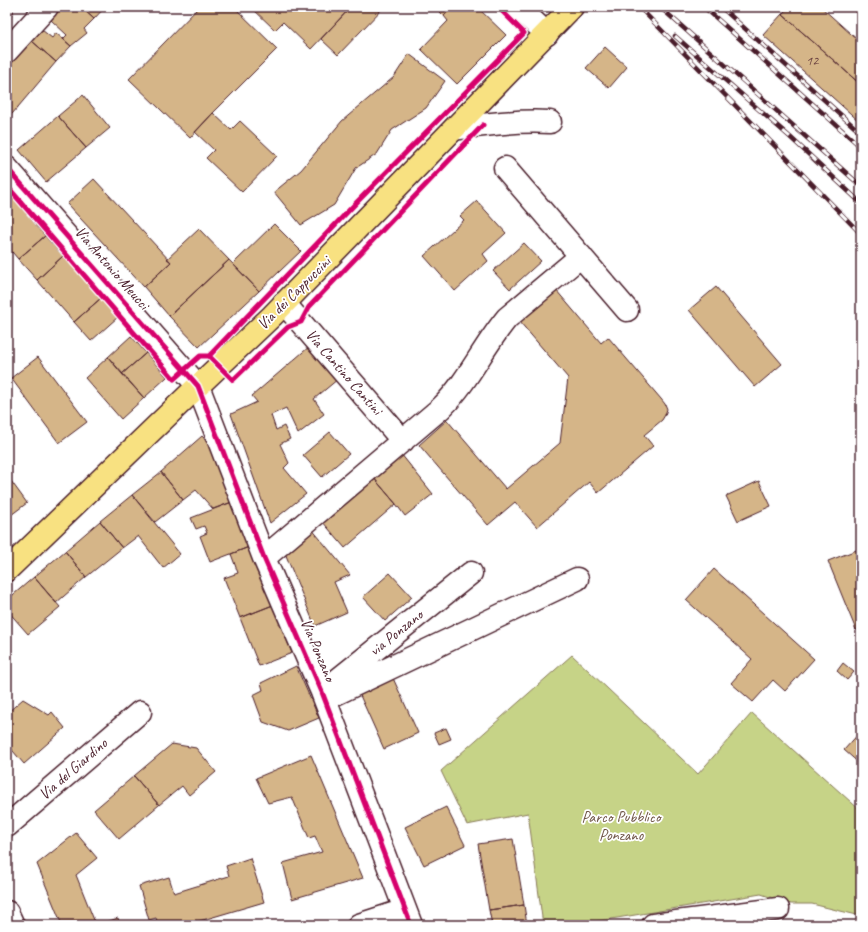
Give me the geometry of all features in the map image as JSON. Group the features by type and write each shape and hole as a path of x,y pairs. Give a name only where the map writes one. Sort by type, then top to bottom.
{"main road":[{"name":"Via dei Cappuccini","path":"7,570 284,303 572,7"}],"street":[{"path":"7,51 47,7"},
{"path":"518,7 547,34"},
{"path":"454,129 530,120 550,122"},
{"name":"Via Antonio Meucci","path":"7,168 198,386"},
{"path":"505,168 627,310"},
{"path":"264,558 441,408 458,390 498,329 507,318 581,256"},
{"name":"Via Cantino Cantini","path":"284,303 403,441"},
{"name":"Via Ponzano","path":"198,386 264,558 323,696 408,918"},
{"name":"via Ponzano","path":"323,696 471,573"},
{"path":"323,696 577,580"},
{"name":"Via del Giardino","path":"7,826 140,712"},
{"path":"653,925 778,909"},
{"path":"7,912 13,925"},
{"path":"359,925 408,918"}],"green space":[{"name":"Parco Pubblico Ponzano","path":"572,655 698,774 752,713 861,811 861,916 812,904 791,904 761,894 575,925 543,925 528,813 467,825 441,771"}],"building":[{"path":"7,7 14,12 7,20"},
{"path":"62,7 81,7 94,19 84,29 87,33 71,46 63,39 67,35 51,20"},
{"path":"81,7 105,7 94,19"},
{"path":"199,7 234,7 277,49 190,138 129,79"},
{"path":"251,7 351,7 311,49 283,22 275,30"},
{"path":"351,7 384,7 338,55 321,39"},
{"path":"435,7 452,7 444,16"},
{"path":"452,7 477,7 506,35 457,84 421,49 448,21 444,16"},
{"path":"789,7 821,7 861,43 861,85 782,14"},
{"path":"782,14 861,85 861,123 763,35"},
{"path":"42,30 52,38 56,33 71,46 56,62 32,41"},
{"path":"32,41 56,62 7,120 7,68"},
{"path":"605,47 627,67 609,88 586,68"},
{"path":"409,54 445,81 426,108 392,130 377,154 356,168 334,205 301,225 274,192 301,170 342,121 394,77"},
{"path":"83,95 110,128 86,148 58,116"},
{"path":"213,113 231,130 240,121 277,156 242,192 206,158 214,150 195,132"},
{"path":"58,116 86,148 46,182 19,150"},
{"path":"94,179 171,262 144,287 67,204"},
{"path":"11,195 45,236 18,259 7,246 7,198"},
{"path":"477,201 506,233 483,254 488,261 455,291 424,256 464,220 460,216"},
{"path":"274,224 301,251 259,291 233,264"},
{"path":"199,229 229,260 169,316 144,287 171,262 167,259"},
{"path":"45,236 63,256 37,280 18,259"},
{"path":"524,243 541,261 510,289 493,271"},
{"path":"63,256 101,298 74,322 37,280"},
{"path":"229,260 259,291 199,347 169,316"},
{"path":"716,287 782,364 755,387 689,310"},
{"path":"556,290 601,343 608,337 661,399 667,409 662,420 644,435 653,446 598,493 589,482 537,527 515,502 488,525 419,445 447,420 506,489 560,443 568,378 519,321"},
{"path":"101,298 118,317 91,341 74,322"},
{"path":"131,336 146,353 122,374 108,357"},
{"path":"310,346 338,379 314,399 324,414 298,434 286,408 271,415 276,430 284,426 290,439 280,444 289,463 284,468 306,494 270,523 231,414 257,402 252,396"},
{"path":"146,353 167,377 144,398 122,374"},
{"path":"38,357 87,422 59,443 11,378"},
{"path":"108,357 144,398 121,419 85,378"},
{"path":"330,432 349,454 322,477 303,455"},
{"path":"202,436 212,447 232,502 213,509 196,490 183,500 161,472"},
{"path":"401,454 433,494 405,516 373,477"},
{"path":"161,472 183,500 155,522 132,495"},
{"path":"373,477 396,504 345,548 322,521"},
{"path":"11,481 27,503 7,518 7,484"},
{"path":"759,481 771,506 738,521 726,496"},
{"path":"132,495 180,554 163,568 138,536 122,548 100,521"},
{"path":"232,502 249,547 210,562 200,536 207,533 204,526 196,529 191,518"},
{"path":"100,521 122,548 86,577 65,551"},
{"path":"311,528 350,575 334,582 347,612 315,626 285,553"},
{"path":"249,547 273,605 240,618 224,578 238,573 231,554"},
{"path":"859,549 861,553 861,628 856,630 828,561"},
{"path":"65,551 86,577 56,603 34,577"},
{"path":"714,569 814,659 785,691 773,680 753,702 731,683 752,659 686,600"},
{"path":"390,573 412,597 385,621 363,597"},
{"path":"34,577 60,607 28,634 7,610 7,600"},
{"path":"273,605 292,653 259,666 240,618"},
{"path":"843,663 854,672 847,680 837,671"},
{"path":"296,666 319,718 288,731 263,722 253,695 263,690 261,683"},
{"path":"392,676 418,733 384,749 358,691"},
{"path":"23,699 49,715 52,712 65,728 24,764 7,744 7,713"},
{"path":"446,728 451,739 439,744 434,733"},
{"path":"861,731 861,765 844,750"},
{"path":"172,744 196,748 216,772 189,795 182,786 159,805 134,776"},
{"path":"311,755 363,878 292,899 283,863 322,852 315,836 309,838 292,797 268,803 256,778"},
{"path":"134,776 159,805 119,839 94,810"},
{"path":"446,807 465,845 424,865 405,827"},
{"path":"76,833 97,858 76,875 96,925 62,925 37,864"},
{"path":"513,839 524,905 489,910 478,844"},
{"path":"250,858 264,902 186,925 158,925 156,918 149,920 139,886 169,877 174,893 229,876 226,866"},
{"path":"524,905 527,925 492,925 489,910"},
{"path":"118,918 120,925 98,925"},
{"path":"861,921 861,925 837,925"}],"railway":[{"path":"639,7 861,234"},
{"path":"660,7 861,186"},
{"path":"704,7 861,147"},
{"path":"721,7 861,133"},
{"path":"675,36 790,137 861,203"}],"cycle path":[{"path":"7,186 174,379 200,356 209,356 356,203 524,33 498,7"},
{"path":"209,356 233,380 288,327 301,322 309,307 483,125"},
{"path":"7,168 198,386 264,558 322,692 411,925"}]}
